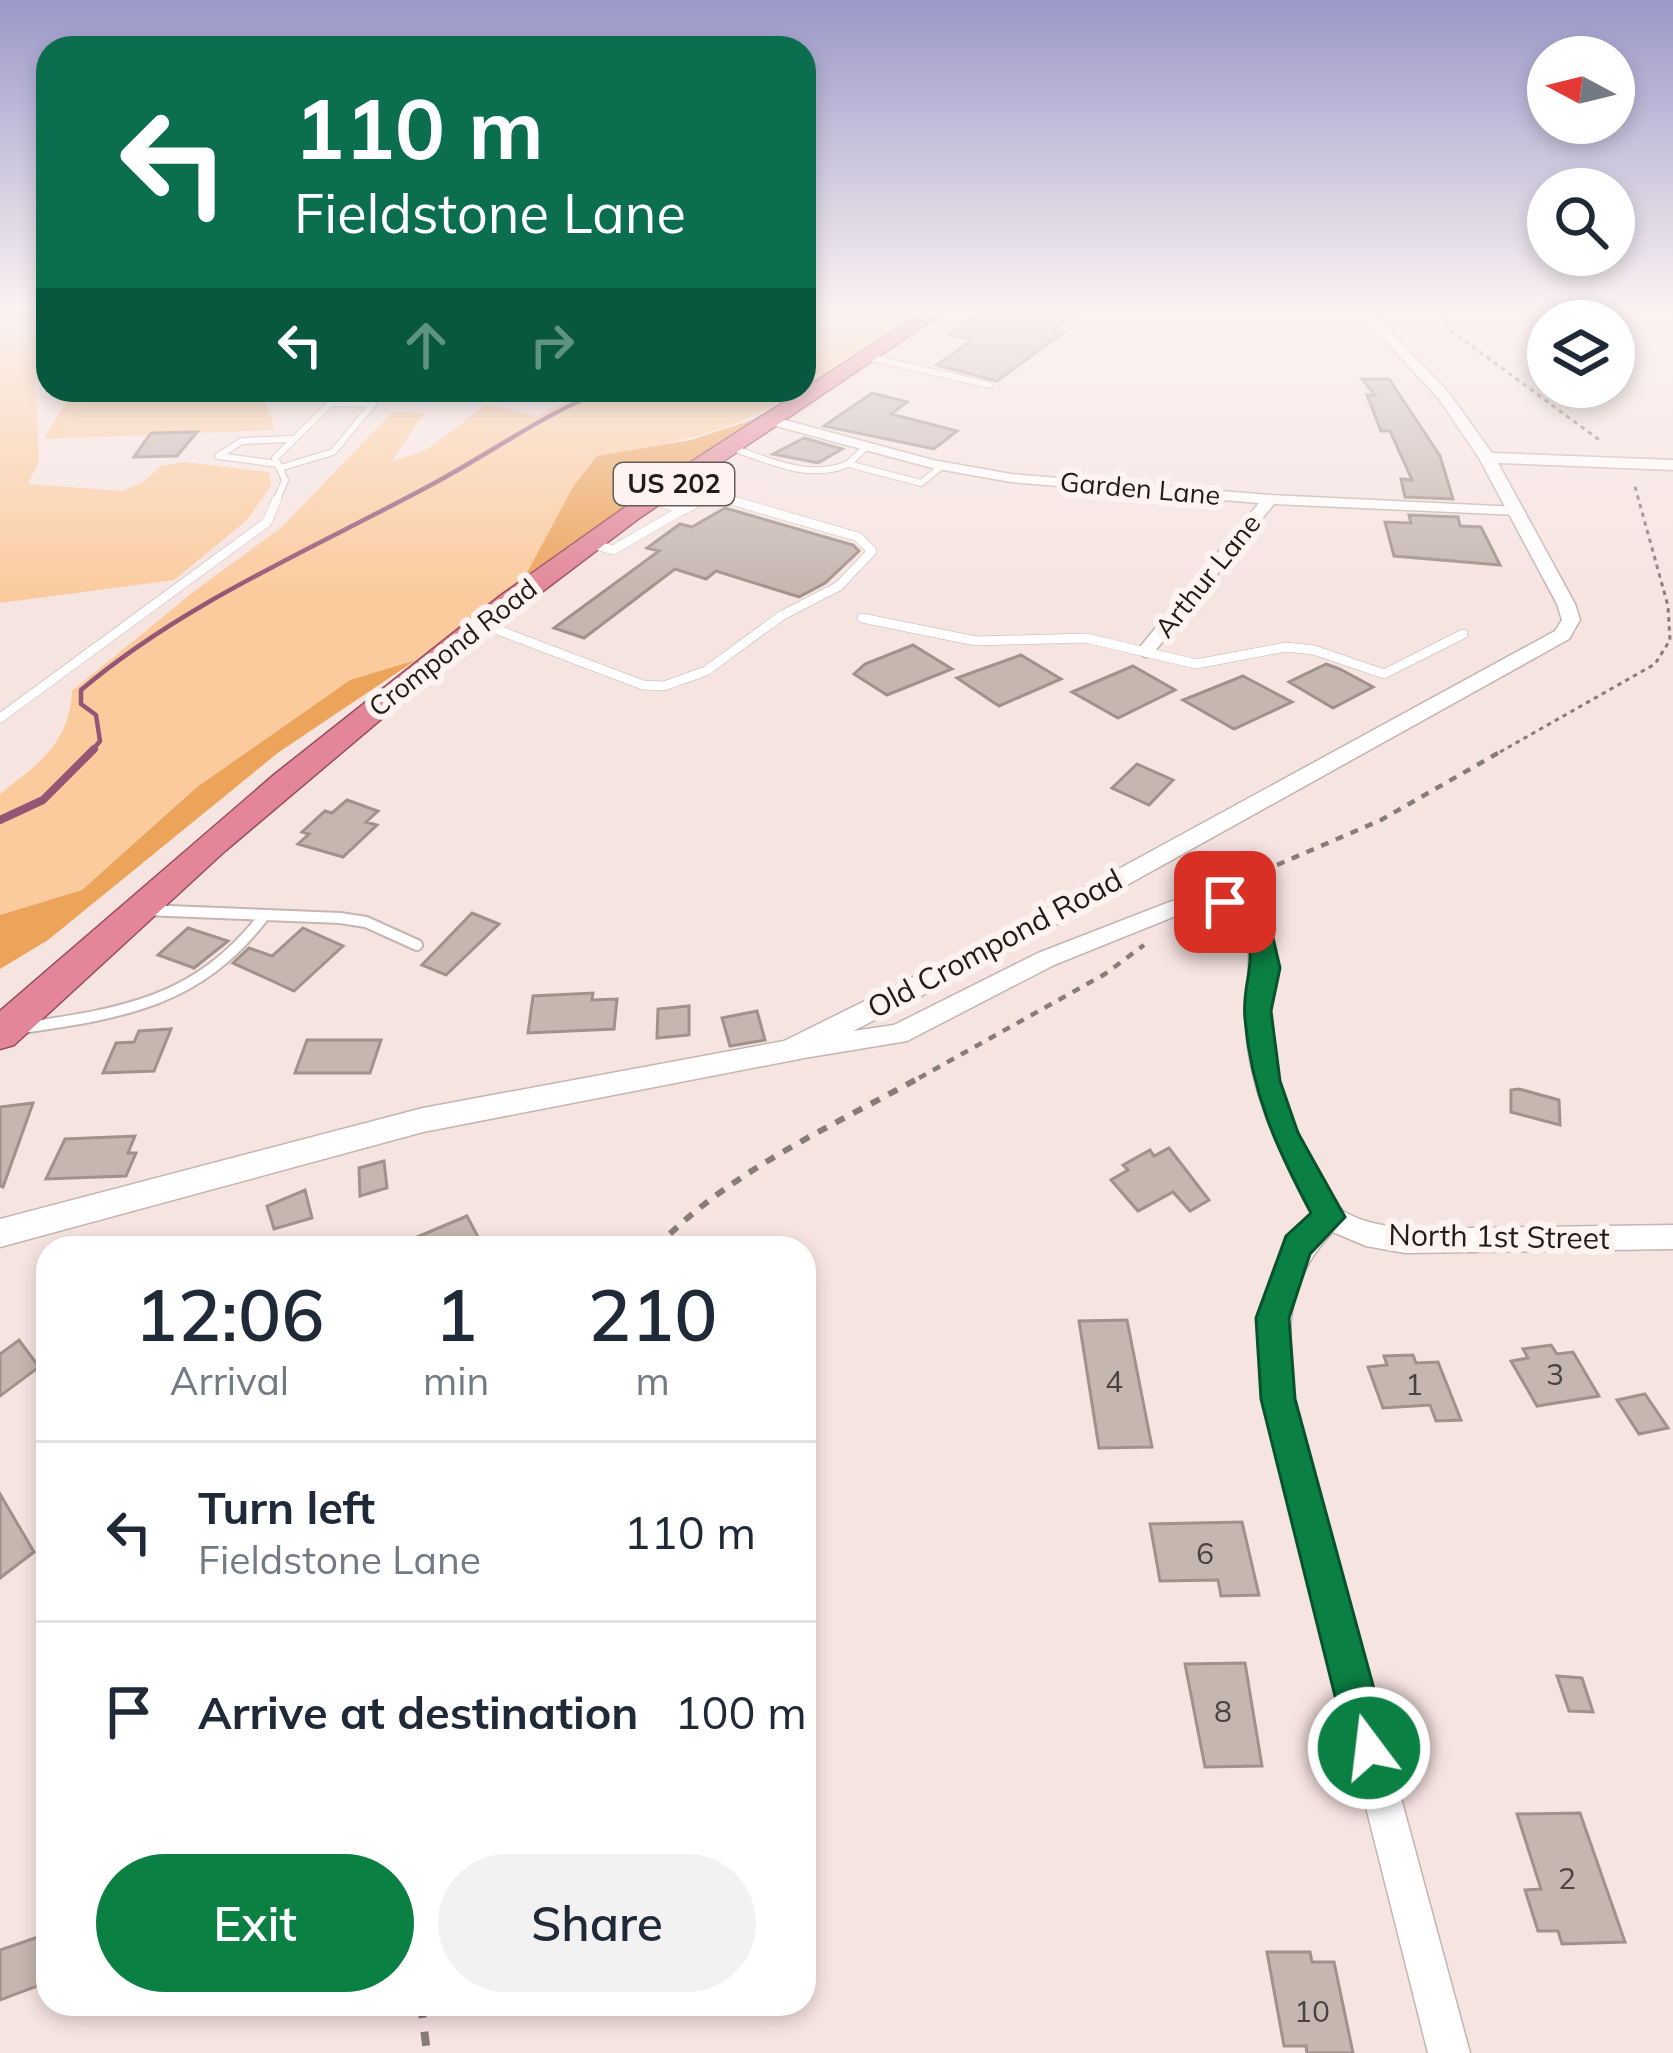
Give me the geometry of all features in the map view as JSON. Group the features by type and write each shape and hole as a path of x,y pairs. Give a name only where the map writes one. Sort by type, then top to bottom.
{"highway":[{"name":"Crompond Road","path":"5,1024 481,624 589,543 795,404"}],"street":[{"name":"Old Crompond Road","path":"0,1233 423,1120 790,1051 1003,944 1562,635 1571,620 1566,604 1518,511 1449,404"},
{"name":"Garden Lane","path":"770,420 941,466 1011,478 1270,500 1518,511"},
{"path":"1487,458 1673,465"},
{"name":"Arthur Lane","path":"1145,652 1270,500"},
{"path":"790,1051 898,1034 1046,959 1180,906 1225,902 1250,912 1267,968 1257,1011 1266,1081 1285,1135 1329,1217 1297,1246 1273,1318 1278,1399 1449,2053"},
{"name":"North 1st Street","path":"1329,1217 1366,1234 1406,1241 1673,1238"}],"lane":[{"path":"0,718 267,523 285,480 275,458 330,404"},
{"path":"291,439 250,439 225,447 218,455 279,466 332,452 373,404 365,404"},
{"path":"730,447 816,472 835,471 866,446"},
{"path":"848,464 921,483 941,466"},
{"path":"481,624 643,685 664,686 706,671 782,616 839,586 868,560 872,550 858,537 724,498 702,499 667,515 613,550 589,543"},
{"path":"652,499 683,510"},
{"path":"862,618 976,641 1062,635 1196,664 1286,646 1314,650 1384,674 1463,634"},
{"path":"137,909 366,922 417,945"},
{"path":"5,1024 87,1018 199,984 244,947 264,916"}],"path":[{"path":"422,2016 427,2053"}],"shaded area":[{"path":"0,404 36,404 39,461 28,484 123,491 161,466 185,462 269,472 271,486 247,520 174,580 0,603"},
{"path":"65,404 266,404 275,430 43,439"},
{"path":"561,404 776,404 726,427 597,456 574,485 524,578 416,660 350,680 197,787 82,890 0,915 0,794 50,751 65,725 72,691 282,527 392,412 424,413 391,462 426,450 486,405 538,416"},
{"path":"758,418 524,578 574,485 597,456 691,440"},
{"path":"416,660 279,752 48,940 0,969 0,915 82,890 197,787 350,680"}],"building":[{"path":"856,404 905,404 891,414 957,431 934,449 824,426"},
{"path":"1370,404 1405,404 1440,456 1453,499 1405,497 1401,479 1412,480 1390,431 1381,431"},
{"path":"197,432 177,456 134,457 151,433"},
{"path":"804,438 842,449 818,463 773,454"},
{"path":"725,508 853,545 859,551 825,583 799,597 716,571 706,579 675,569 584,638 554,628 659,551 647,548 680,524 692,527"},
{"path":"1409,515 1458,517 1460,526 1481,527 1500,565 1394,556 1385,522 1411,523"},
{"path":"913,645 952,669 887,695 854,674 865,664"},
{"path":"1021,655 1061,679 999,706 957,678"},
{"path":"1326,664 1373,687 1333,708 1289,682"},
{"path":"1133,666 1175,690 1118,718 1072,692"},
{"path":"1243,676 1292,702 1234,729 1183,700"},
{"path":"1137,764 1173,780 1149,805 1112,788"},
{"path":"347,800 378,811 366,822 377,825 343,857 298,844 309,834 302,832 325,811 332,813"},
{"path":"472,913 499,924 446,975 422,965"},
{"path":"188,928 228,941 194,968 158,955"},
{"path":"303,928 343,946 294,991 233,963 249,948 272,956"},
{"path":"593,993 592,1000 617,999 614,1029 528,1033 533,996"},
{"path":"689,1006 689,1035 657,1038 658,1009"},
{"path":"757,1011 765,1040 730,1046 722,1018"},
{"path":"171,1029 154,1071 103,1073 116,1043 134,1042 139,1031"},
{"path":"307,1040 381,1040 370,1073 295,1073"},
{"path":"1511,1090 1559,1100 1560,1125 1511,1112"},
{"path":"33,1103 3,1187 0,1186 0,1107"},
{"path":"135,1136 128,1153 136,1153 126,1176 46,1179 65,1139"},
{"path":"1169,1148 1209,1200 1190,1211 1173,1192 1138,1211 1111,1180 1128,1170 1123,1165 1150,1150 1154,1156"},
{"path":"384,1161 387,1188 360,1196 359,1168"},
{"path":"305,1190 312,1218 274,1229 267,1206"},
{"path":"467,1216 477,1236 420,1236"},
{"path":"1127,1320 1152,1447 1099,1448 1079,1321"},
{"path":"19,1340 36,1369 0,1396 0,1354"},
{"path":"1551,1345 1557,1354 1573,1352 1599,1396 1537,1406 1511,1361 1528,1358 1523,1349"},
{"path":"1413,1355 1416,1363 1438,1362 1461,1420 1436,1421 1430,1405 1383,1408 1368,1367 1387,1365 1384,1356"},
{"path":"1645,1394 1668,1428 1639,1434 1617,1400"},
{"path":"0,1494 34,1552 0,1578"},
{"path":"1242,1522 1259,1595 1221,1596 1218,1580 1160,1581 1150,1524"},
{"path":"1245,1663 1262,1766 1205,1767 1185,1664"},
{"path":"1557,1676 1582,1678 1593,1712 1569,1711"},
{"path":"1580,1813 1625,1942 1562,1944 1558,1931 1538,1931 1525,1890 1541,1889 1517,1814"},
{"path":"36,1938 36,1986 0,2000 0,1950"},
{"path":"1267,1952 1310,1952 1312,1962 1334,1962 1353,2053 1307,2053 1306,2046 1284,2046"}],"waterway":[{"path":"91,752 100,741 96,715 81,704 81,690 120,659 249,579 574,404"},
{"path":"91,752 94,749"},
{"path":"0,820 43,800 91,752"}],"route":[{"path":"1225,902 1250,912 1258,929 1267,968 1257,1011 1266,1081 1285,1135 1329,1217 1297,1246 1273,1318 1278,1399 1369,1748"}]}
